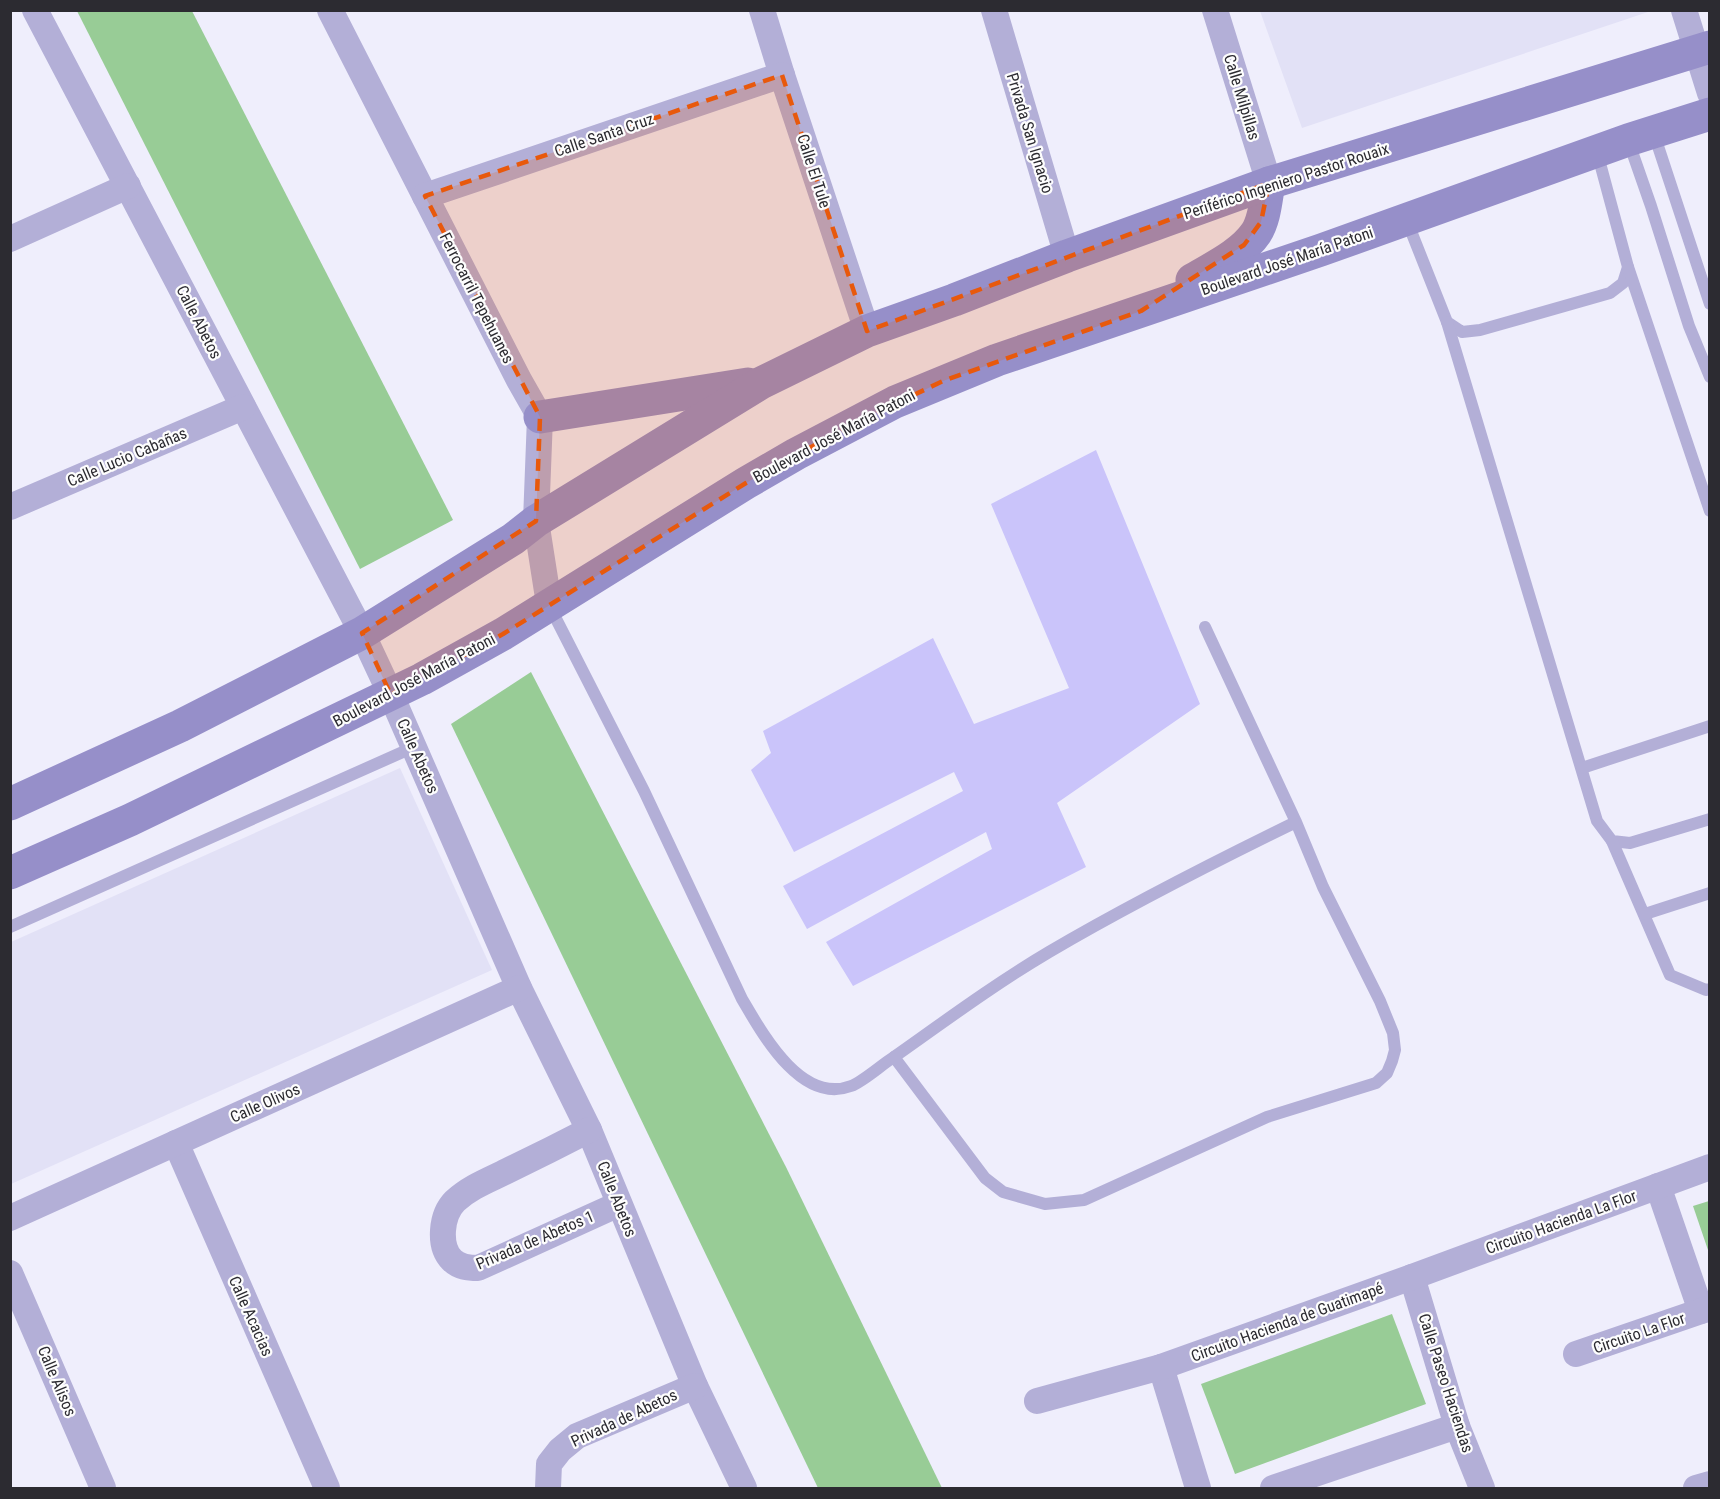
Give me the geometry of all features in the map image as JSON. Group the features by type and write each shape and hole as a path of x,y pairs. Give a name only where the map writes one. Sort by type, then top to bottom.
{"main road":[{"name":"Periférico Ingeniero Pastor Rouaix","path":"867,331 1269,183 1703,49"},
{"name":"Boulevard José María Patoni","path":"10,873 130,820 392,695 503,634 796,454 895,402 997,360 1710,114"},
{"path":"1141,311 1244,246 1256,233 1269,183"},
{"path":"10,804 180,726 362,633 513,539 536,521 761,383 867,331"},
{"path":"540,417 761,383"}],"street":[{"name":"Calle Abetos","path":"35,10 362,633 392,695 519,988 589,1130 695,1386 741,1488"},
{"name":"Calle El Tule","path":"762,10 867,331"},
{"name":"Privada San Ignacio","path":"994,10 1067,256"},
{"name":"Calle Milpillas","path":"1215,10 1269,183"},
{"path":"1684,10 1703,49 1710,93"},
{"name":"Ferrocarril Tepehuanes","path":"331,11 540,417"},
{"name":"Calle Santa Cruz","path":"425,196 782,75"},
{"path":"10,239 128,186"},
{"name":"Calle Lucio Cabañas","path":"10,507 243,407"},
{"path":"540,417 536,521 549,604"},
{"name":"Calle Olivos","path":"10,1218 519,988"},
{"name":"Privada de Abetos 1","path":"589,1130 471,1189 453,1203 445,1218 443,1233 445,1250 453,1261 465,1268 478,1268 620,1204"},
{"name":"Calle Acacias","path":"176,1143 327,1488"},
{"name":"Circuito Hacienda La Flor","path":"1412,1277 1710,1167"},
{"name":"Circuito La Flor","path":"1576,1354 1705,1310 1658,1186"},
{"name":"Calle Alisos","path":"10,1273 102,1488"},
{"name":"Circuito Hacienda de Guatimapé","path":"1037,1401 1161,1367 1412,1277"},
{"name":"Calle Paseo Haciendas","path":"1412,1277 1457,1426 1482,1488"},
{"path":"1161,1367 1198,1488"},
{"name":"Privada de Abetos","path":"548,1488 549,1464 560,1450 577,1436 695,1386"},
{"path":"1273,1488 1457,1426"},
{"path":"1696,1488 1710,1484"}],"lane":[{"path":"1641,136 1710,304"},
{"path":"1641,136 1651,206 1689,326 1710,377"},
{"path":"1597,152 1628,267 1710,511"},
{"path":"1406,220 1447,322 1598,821 1612,841 1670,975 1706,990 1710,989"},
{"path":"1447,322 1462,332 1480,330 1610,293 1623,283 1628,267"},
{"path":"549,604 644,791 742,999 768,1041 795,1072 809,1083 824,1087 851,1086 994,987 1048,953 1209,864 1296,822"},
{"path":"894,1057 985,1178 1003,1192 1045,1204 1084,1200 1267,1117 1376,1083 1387,1073 1395,1050 1394,1033 1323,887 1296,822 1205,627"},
{"path":"1582,768 1710,726"},
{"path":"10,927 414,747"},
{"path":"1612,841 1630,843 1710,819"},
{"path":"1645,914 1710,893"}],"highlighted area":[{"path":"782,75 867,331 1269,183 1261,222 1244,245 1141,311 943,381 855,423 746,483 503,634 391,695 362,633 536,521 540,417 425,196"}],"shaded area":[{"path":"1260,10 1651,11 1302,128"},
{"path":"400,768 492,970 11,1184 11,942"}],"green space":[{"path":"77,11 192,11 453,520 360,569"},
{"path":"531,672 786,1167 942,1488 818,1488 451,724"},
{"path":"1710,1201 1709,1253 1693,1206"},
{"path":"1392,1314 1426,1404 1235,1474 1201,1384"}],"building":[{"path":"1096,450 1200,704 1057,803 1086,867 853,986 826,942 992,849 986,832 807,929 783,886 963,791 954,772 794,852 751,770 771,753 763,731 933,638 974,724 1069,688 991,504"}]}
